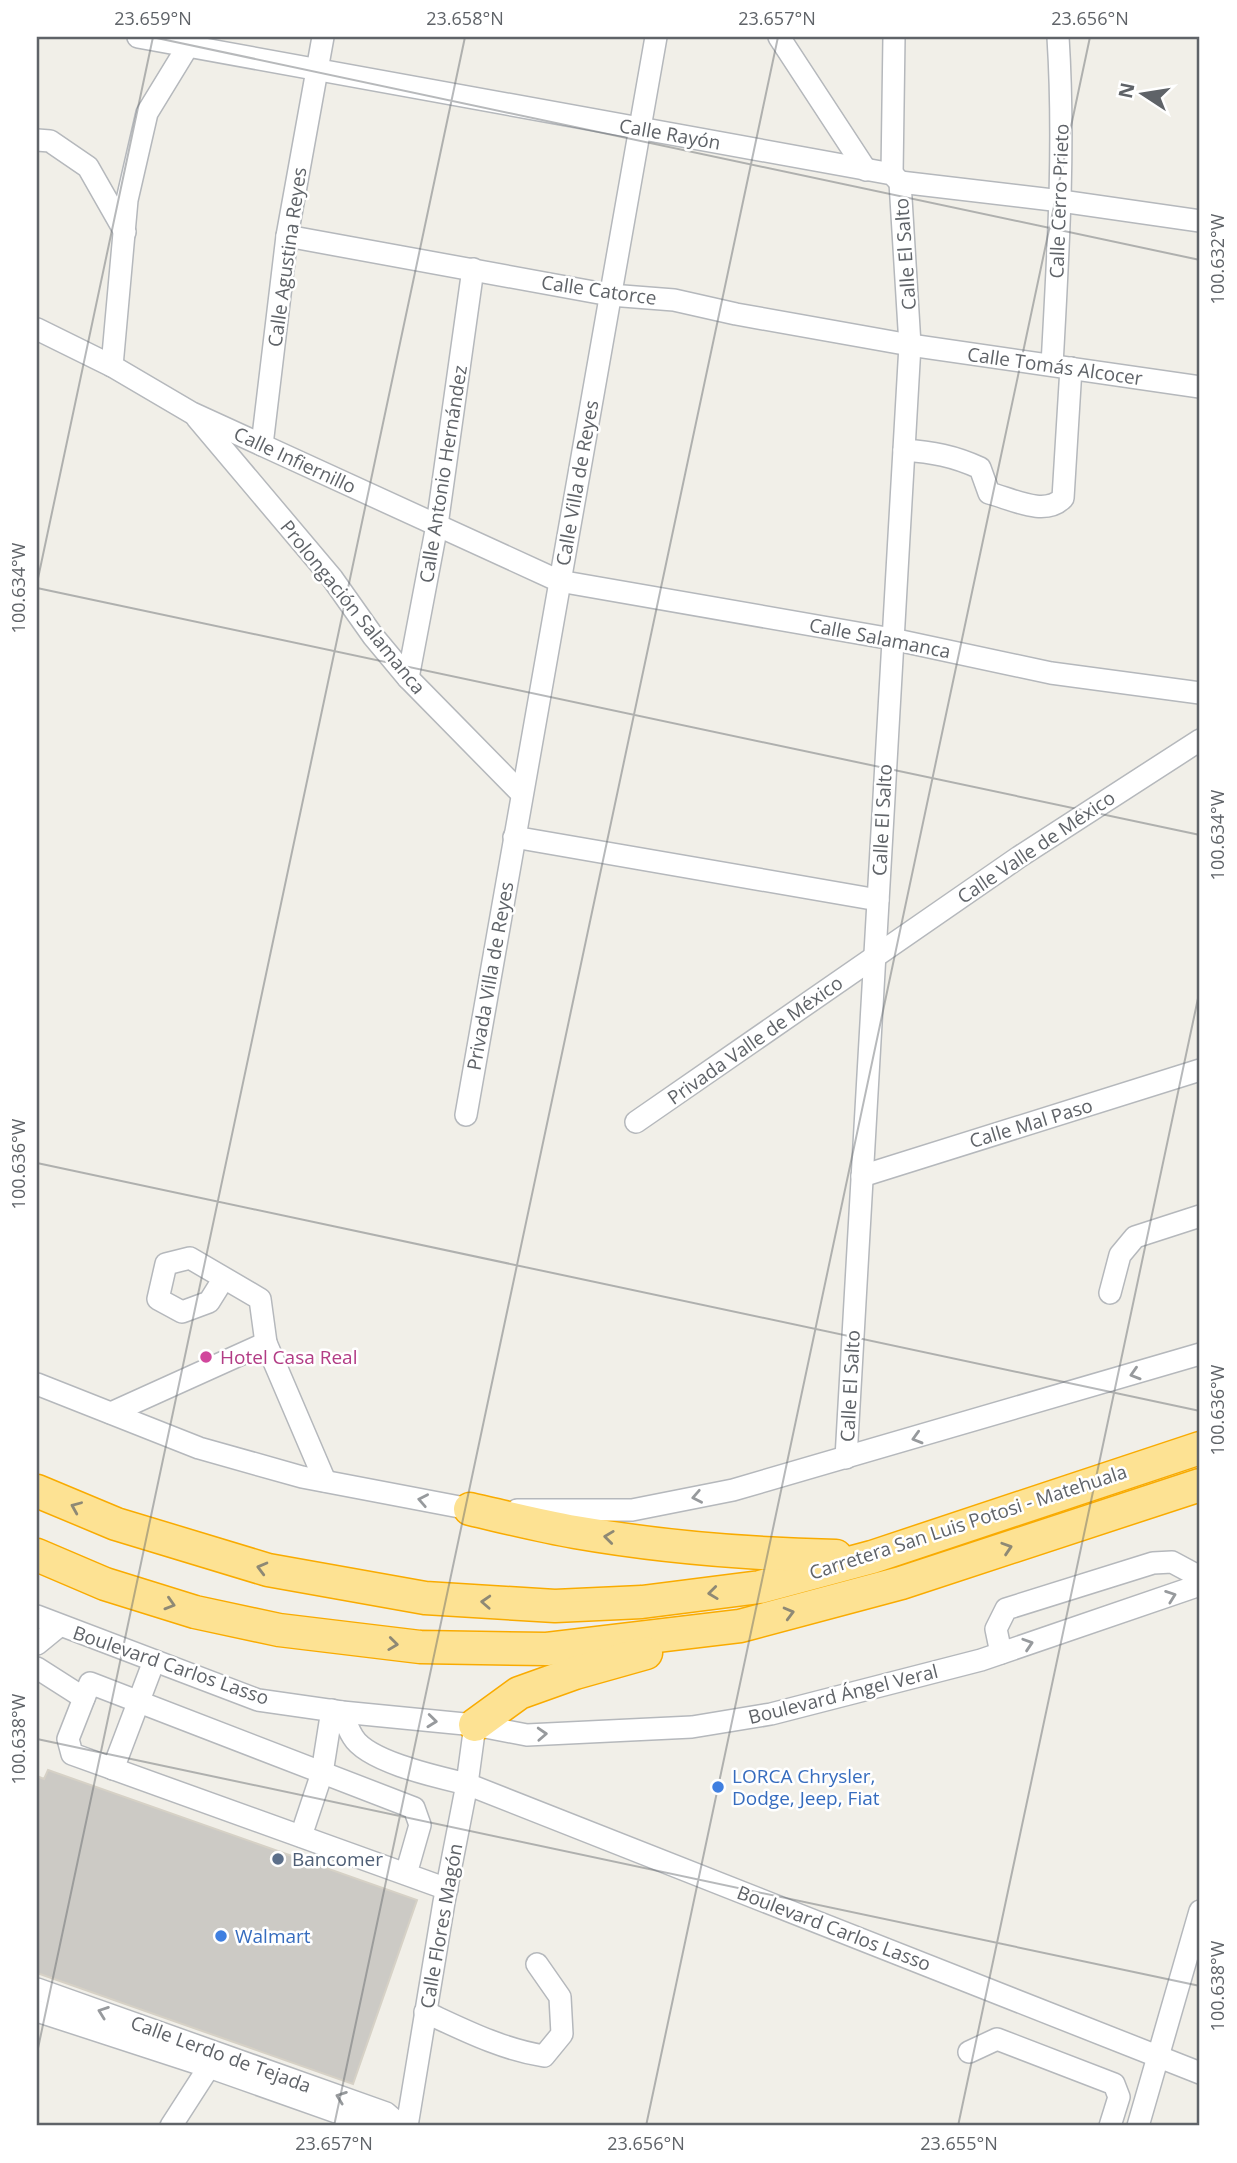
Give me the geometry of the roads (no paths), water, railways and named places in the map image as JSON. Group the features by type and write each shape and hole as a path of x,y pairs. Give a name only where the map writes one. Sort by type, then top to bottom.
{"highway":[{"name":"Carretera San Luis Potosi - Matehuala","path":"37,1491 116,1524 268,1570 425,1598 555,1606 642,1602 760,1587 872,1557 1200,1448"},
{"name":"Carretera San Luis Potosi - Matehuala","path":"37,1555 105,1584 195,1612 279,1630 420,1647 547,1649 740,1626 901,1583 1200,1485"},
{"path":"470,1509 575,1532 743,1553 872,1557"},
{"path":"475,1725 519,1693 575,1672 740,1626"}],"street":[{"name":"Calle Rayón","path":"138,37 866,170 896,178 1200,221"},
{"name":"Calle Agustina Reyes","path":"262,445 287,236 323,37"},
{"name":"Calle Villa de Reyes","path":"514,837 656,37"},
{"path":"779,37 866,170"},
{"name":"Calle El Salto","path":"846,1458 910,345 896,178 894,37"},
{"name":"Calle Cerro Prieto","path":"904,450 932,452 958,458 980,468 989,493 1046,509 1063,498 1062,99 1058,37"},
{"path":"112,366 127,200 147,113 188,46"},
{"path":"37,140 50,141 88,167 125,232"},
{"name":"Calle Catorce","path":"287,236 610,295 674,300 736,314 910,345"},
{"name":"Calle Antonio Hernández","path":"408,678 437,525 473,269"},
{"name":"Calle Infiernillo","path":"37,329 112,366 192,412 559,581"},
{"name":"Calle Tomás Alcocer","path":"910,345 1200,387"},
{"name":"Prolongación Salamanca","path":"192,412 332,578 373,636 408,678 522,794"},
{"name":"Calle Salamanca","path":"559,581 892,639 1051,673 1200,693"},
{"name":"Calle Valle de México","path":"874,957 1019,856 1200,740"},
{"path":"514,837 878,900"},
{"name":"Privada Villa de Reyes","path":"466,1115 514,837"},
{"name":"Privada Valle de México","path":"636,1122 874,957"},
{"name":"Calle Mal Paso","path":"862,1176 1200,1070"},
{"path":"1110,1293 1121,1255 1135,1237 1200,1216"},
{"path":"224,1278 260,1299 266,1343 324,1481"},
{"path":"111,1413 266,1343"},
{"path":"37,1384 199,1448 302,1477 470,1509 632,1510 733,1490 1200,1353"},
{"path":"1001,1653 996,1629 1006,1609 1153,1563 1172,1562 1200,1577"},
{"name":"Boulevard Ángel Veral","path":"475,1725 527,1735 692,1727 771,1714 1001,1653 1200,1586"},
{"name":"Boulevard Carlos Lasso","path":"37,1616 258,1700 475,1725"},
{"path":"37,1644 60,1626"},
{"path":"113,1769 154,1661"},
{"path":"37,1668 84,1698"},
{"path":"406,1874 420,1825 414,1808 90,1684 68,1739 72,1754 447,1889"},
{"path":"301,1836 322,1773 337,1711"},
{"name":"Boulevard Carlos Lasso","path":"337,1711 353,1738 369,1753 427,1775 467,1784 1200,2073"},
{"name":"Calle Flores Magón","path":"407,2126 475,1725"},
{"path":"1138,2126 1200,1911"},
{"path":"425,2012 492,2043 544,2056 562,2034 560,1997 537,1964"},
{"name":"Calle Lerdo de Tejada","path":"37,1989 386,2113 401,2126"},
{"name":"Calle Lerdo de Tejada","path":"37,2011 209,2067 376,2126"},
{"path":"969,2052 997,2039 1114,2084 1119,2097 1110,2126"},
{"path":"171,2126 209,2067"}],"place":[{"name":"Hotel Casa Real","path":"206,1357"},
{"name":"LORCA Chrysler, Dodge, Jeep, Fiat","path":"718,1787"},
{"name":"Bancomer","path":"278,1859"},
{"name":"Walmart","path":"221,1936"}]}
